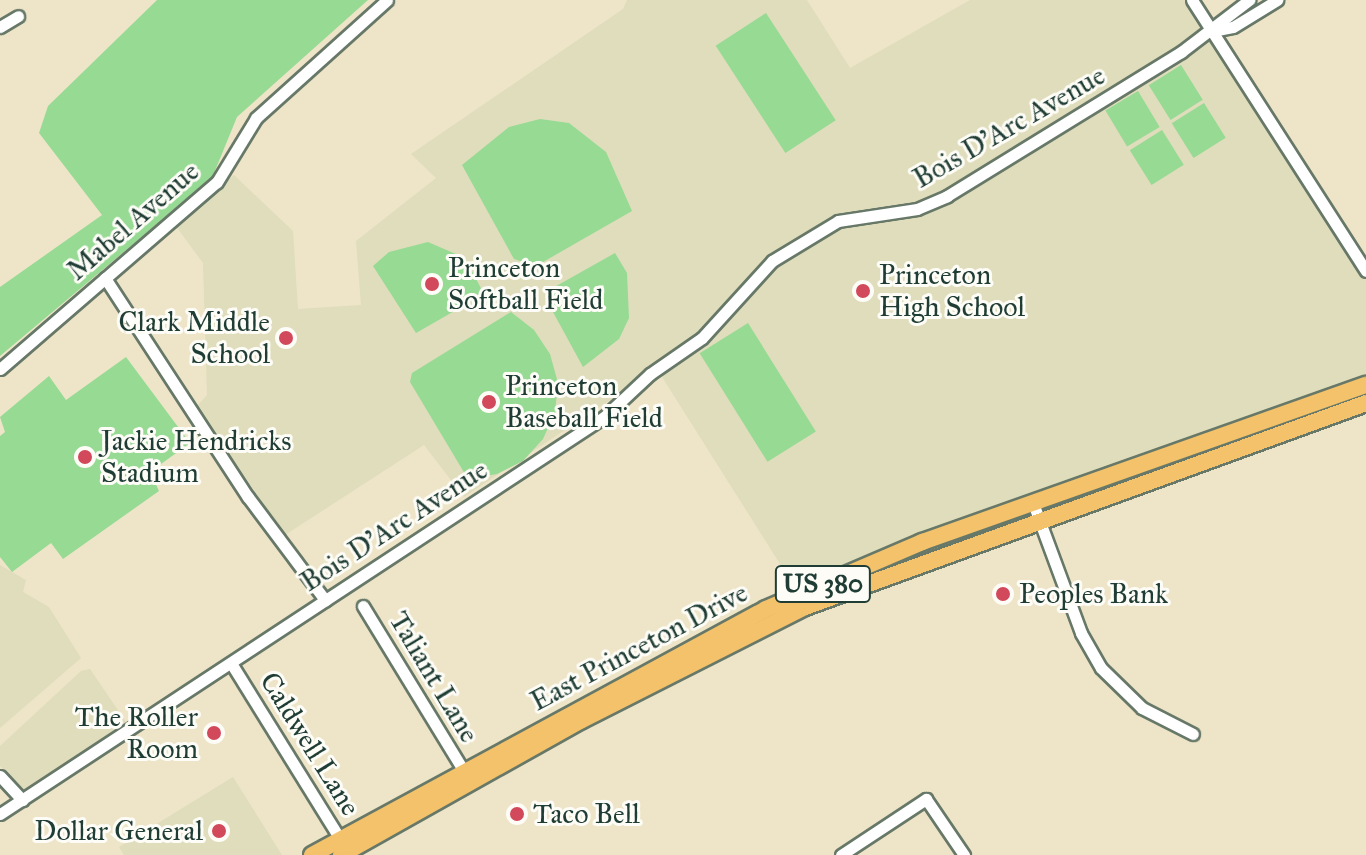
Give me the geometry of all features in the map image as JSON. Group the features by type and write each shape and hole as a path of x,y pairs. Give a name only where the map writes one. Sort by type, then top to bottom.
{"highway":[{"name":"East Princeton Drive","path":"343,848 465,773 487,768 779,619 1036,511 1366,385"},
{"name":"East Princeton Drive","path":"312,855 343,848 766,609 884,556 1036,511 1366,403"},
{"path":"884,556 891,574"}],"street":[{"name":"Mabel Avenue","path":"0,369 217,182 256,118 387,0"},
{"path":"1192,0 1366,271"},
{"path":"1212,32 1249,0"},
{"path":"1212,32 1233,27 1277,0"},
{"path":"0,27 18,16"},
{"name":"Bois D'Arc Avenue","path":"0,814 611,411 650,374 702,338 765,266 817,231 845,219 917,209 947,196 1212,32"},
{"path":"105,278 248,497 325,600"},
{"path":"1036,511 1081,633 1101,668 1142,708 1193,734"},
{"name":"Taliant Lane","path":"363,606 465,773"},
{"name":"Caldwell Lane","path":"231,663 343,848"},
{"path":"0,776 22,800"},
{"path":"841,855 926,799 964,855"}],"shaded area":[{"name":"Princeton High School","path":"627,0 807,0 850,68 970,0 1193,0 1366,278 1366,378 804,602 657,369 464,497 424,445 285,535 196,407 207,395 203,263 175,225 234,175 293,231 298,309 361,305 356,241 436,178 411,154 623,9"},
{"path":"0,565 26,580 23,592 49,607 81,658 0,728"},
{"path":"90,669 126,722 25,791 0,766 0,746 81,671"},
{"path":"233,777 282,855 124,855 119,847"}],"green space":[{"path":"157,0 368,0 237,117 212,178 0,356 0,287 102,215 39,133 48,106"},
{"path":"766,13 836,120 785,153 716,46"},
{"path":"1181,65 1203,100 1171,120 1149,85"},
{"path":"1138,91 1160,127 1127,147 1105,111"},
{"path":"1204,103 1226,138 1194,158 1172,123"},
{"path":"540,119 569,123 606,152 632,211 536,266 514,259 462,165 509,127"},
{"path":"1162,130 1184,165 1152,185 1130,150"},
{"name":"Princeton Softball Field","path":"428,242 465,258 484,294 416,333 373,266 389,252"},
{"path":"615,253 627,273 629,318 619,339 583,367 547,301 551,289"},
{"name":"Princeton Baseball Field","path":"511,312 534,330 550,354 558,383 555,412 543,439 523,461 497,474 468,479 410,382 412,373"},
{"path":"748,323 816,432 767,462 700,353"},
{"name":"Jackie Hendricks Stadium","path":"126,357 190,443 150,472 159,491 63,559 51,543 12,572 0,557 0,436 5,432 0,417 49,376 66,400"}],"place":[{"name":"Princeton Softball Field","path":"432,284"},
{"name":"Princeton High School","path":"863,291"},
{"name":"Clark Middle School","path":"286,338"},
{"name":"Princeton Baseball Field","path":"489,402"},
{"name":"Jackie Hendricks Stadium","path":"85,457"},
{"name":"Peoples Bank","path":"1003,594"},
{"name":"The Roller Room","path":"214,733"},
{"name":"Taco Bell","path":"517,814"},
{"name":"Dollar General","path":"219,831"}]}
